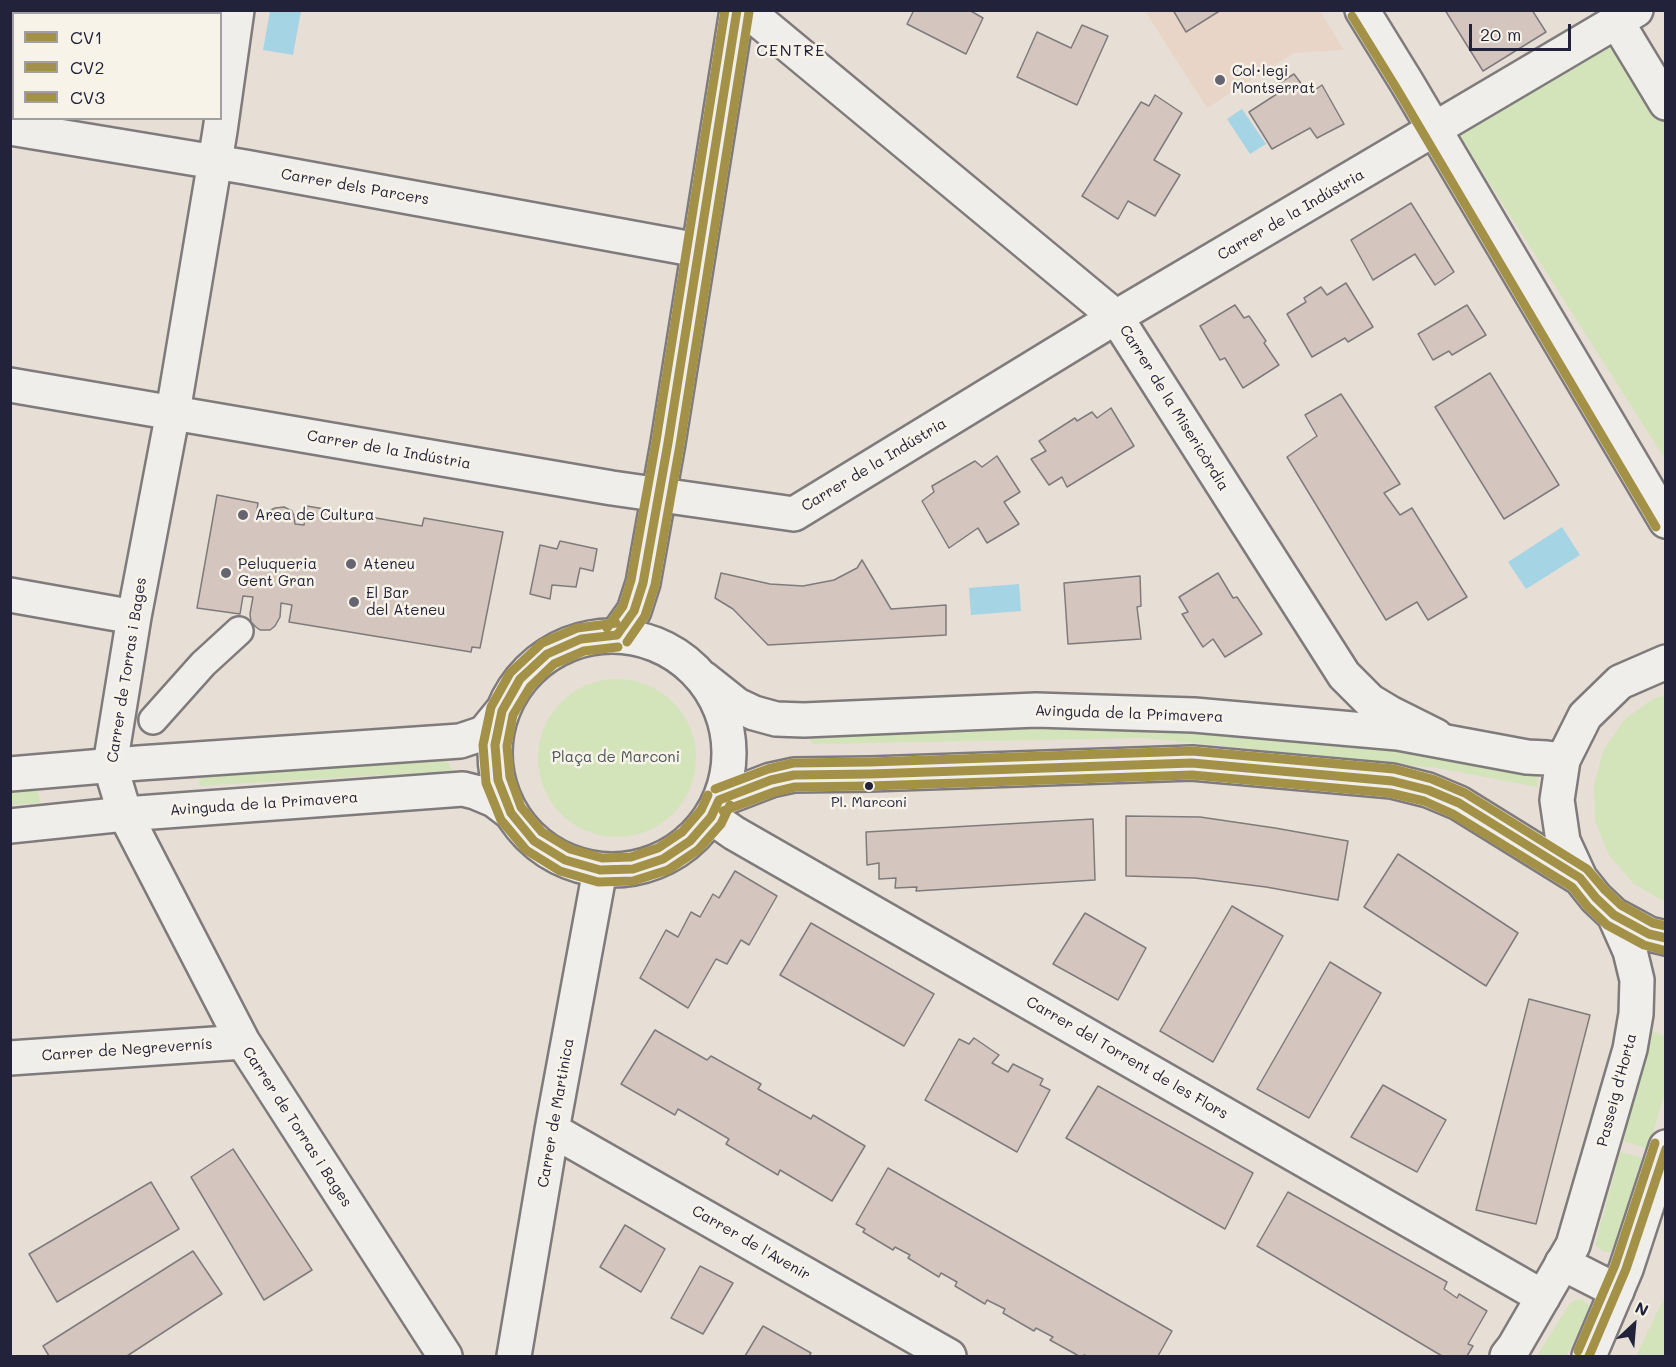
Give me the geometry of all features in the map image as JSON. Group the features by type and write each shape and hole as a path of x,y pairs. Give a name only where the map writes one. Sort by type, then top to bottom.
{"street":[{"name":"Carrer de Torras i Bages","path":"222,114 237,10"},
{"path":"617,635 634,611 644,583 737,10"},
{"name":"Carrer de la Misericòrdia","path":"746,10 1116,317 1344,675 1370,701 1452,743"},
{"path":"1362,10 1665,522"},
{"path":"1627,16 1665,104"},
{"name":"Carrer de la Indústria","path":"10,385 612,488 794,514 1116,317 1627,16"},
{"name":"Carrer de Torras i Bages","path":"221,120 173,412 134,617 110,765 125,814 243,1042 445,1356"},
{"name":"Carrer dels Parcers","path":"10,128 215,162 698,250"},
{"path":"10,596 134,617"},
{"path":"153,720 203,664 239,631"},
{"path":"10,774 460,741 484,733 502,711 520,679 547,654 580,639 617,635 650,641 679,656 703,678 722,710 730,747 727,783 715,809 690,841 663,859 633,869 600,870 565,860 534,841 511,813 496,769 495,745 502,711"},
{"path":"1665,662 1620,682 1585,716 1563,760 1557,800 1563,841 1580,878 1614,915 1649,934 1665,938"},
{"name":"Avinguda de la Primavera","path":"703,678 737,705 776,719 1036,710 1194,715 1398,733 1527,757 1563,760"},
{"path":"715,809 771,780 794,775 1192,763 1392,781 1428,790 1459,803 1580,878"},
{"name":"Avinguda de la Primavera","path":"10,826 125,814 463,789 494,800 511,813"},
{"name":"Carrer del Torrent de les Flors","path":"715,809 735,833 1543,1297"},
{"name":"Carrer de Martinica","path":"514,1356 552,1130 600,870"},
{"name":"Passeig d'Horta","path":"1507,1356 1573,1245 1630,1049 1636,1014 1637,980 1630,951 1614,915"},
{"name":"Carrer de Negrevernís","path":"10,1058 243,1042"},
{"name":"Carrer de l'Avenir","path":"552,1130 949,1356"},
{"path":"1589,1356 1626,1269 1665,1147"},
{"path":"1562,1263 1617,1291"}],"shaded area":[{"name":"Col·legi Montserrat","path":"1145,11 1320,11 1344,50 1294,53 1207,108"}],"green space":[{"path":"1617,22 1665,103 1665,459 1450,121"},
{"name":"Plaça de Marconi","path":"617,679 647,685 661,692 673,702 683,714 690,728 696,758 690,788 683,802 673,814 661,824 647,831 617,837 587,831 573,824 561,814 551,802 544,788 538,758 544,728 551,714 561,702 573,692 587,685"},
{"path":"1666,695 1665,902 1633,883 1609,855 1595,821 1594,784 1604,749 1625,719 1654,698"},
{"path":"997,726 1208,728 1391,747 1537,772 1538,787 1437,768 1144,738 812,744 809,736 885,729"},
{"path":"447,760 452,771 199,786 200,776"},
{"path":"36,787 41,803 11,805 11,789"},
{"path":"1647,1029 1665,1036 1665,1093 1648,1149 1624,1141"},
{"path":"1620,1152 1646,1159 1613,1252 1604,1252 1595,1245"},
{"path":"1665,1296 1665,1356 1636,1356"},
{"path":"1574,1300 1582,1300 1589,1305 1590,1313 1566,1356 1537,1356 1568,1306"}],"water":[{"path":"270,11 301,11 293,55 263,50"},
{"path":"1242,109 1266,144 1250,154 1227,119"},
{"path":"1562,527 1580,555 1526,589 1508,562"},
{"path":"1019,584 1021,611 971,615 969,588"}],"building":[{"path":"914,10 969,10 983,18 966,54 907,24"},
{"path":"1173,10 1221,10 1186,32"},
{"path":"1445,10 1532,10 1546,32 1483,71"},
{"path":"1082,25 1108,36 1077,105 1017,77 1037,32 1071,48"},
{"path":"1294,74 1309,94 1322,85 1344,124 1317,138 1310,128 1272,149 1249,112 1283,90 1278,84"},
{"path":"1155,95 1182,113 1154,160 1180,175 1155,216 1128,201 1118,219 1082,196 1141,102 1149,106"},
{"path":"1411,203 1454,272 1435,285 1415,254 1373,280 1351,240"},
{"path":"1346,283 1373,327 1348,342 1345,338 1312,357 1287,314 1306,302 1304,298 1321,287 1327,295"},
{"path":"1235,305 1244,318 1249,316 1279,365 1243,388 1225,358 1220,360 1200,326"},
{"path":"1467,305 1486,335 1452,355 1449,351 1433,360 1418,334"},
{"path":"1490,373 1559,485 1504,519 1435,407"},
{"path":"1341,394 1400,484 1384,493 1400,515 1412,508 1467,597 1428,620 1417,602 1386,620 1287,457 1317,436 1305,415"},
{"path":"1111,408 1134,446 1067,487 1062,477 1049,485 1031,459 1046,451 1039,441 1075,418 1077,421 1092,412 1097,418"},
{"path":"997,456 1020,492 1004,502 1019,524 987,543 978,528 949,548 922,501 934,492 932,486 975,461 982,467"},
{"name":"Ateneu","path":"217,495 258,503 256,517 266,519 271,510 284,507 292,511 295,524 304,525 307,506 422,526 424,518 503,532 480,648 472,647 471,652 289,622 292,605 281,603 280,617 275,626 270,630 260,630 251,622 253,597 243,596 240,614 197,608"},
{"path":"560,541 597,549 593,571 580,568 576,587 552,585 550,599 530,594 540,545 557,549"},
{"path":"862,560 891,609 946,605 946,635 768,645 733,609 715,598 721,573 770,584 803,586 834,580 857,568"},
{"path":"1218,573 1233,598 1237,597 1262,634 1225,657 1213,639 1203,647 1182,614 1188,612 1179,597"},
{"path":"1140,576 1141,606 1137,607 1141,639 1068,644 1064,583"},
{"path":"1126,816 1200,817 1348,841 1338,900 1266,887 1195,878 1126,876"},
{"path":"1093,819 1095,880 916,891 917,887 895,888 896,878 879,879 879,863 867,865 866,832"},
{"path":"1398,854 1518,933 1486,986 1364,907"},
{"path":"735,871 777,896 749,945 741,940 727,964 716,959 688,1008 640,978 666,930 678,937 691,912 700,917 713,894 719,898"},
{"path":"1232,906 1283,936 1213,1062 1160,1031"},
{"path":"1085,913 1146,948 1118,1000 1053,964"},
{"path":"811,923 934,994 904,1046 780,975"},
{"path":"1330,962 1381,993 1309,1118 1257,1089"},
{"path":"1529,999 1590,1015 1536,1224 1476,1210"},
{"path":"655,1030 707,1060 711,1056 761,1084 758,1089 811,1119 813,1115 865,1146 832,1201 780,1170 778,1175 726,1144 729,1139 678,1109 675,1115 621,1084"},
{"path":"974,1038 999,1055 992,1063 1008,1072 1013,1064 1043,1079 1040,1085 1050,1090 1017,1152 925,1100 959,1039 969,1044"},
{"path":"1383,1085 1446,1120 1417,1172 1351,1137"},
{"path":"1098,1086 1253,1173 1225,1229 1066,1138"},
{"path":"233,1149 312,1270 264,1300 191,1177"},
{"path":"888,1168 1172,1331 1158,1356 1079,1356 1050,1340 1053,1337 1036,1328 1034,1331 1003,1313 1005,1309 987,1300 985,1304 955,1286 957,1282 941,1273 939,1277 908,1258 910,1255 895,1247 893,1250 863,1232 865,1229 856,1224"},
{"path":"151,1182 179,1229 57,1302 29,1254"},
{"path":"1288,1192 1447,1282 1444,1289 1457,1298 1459,1294 1487,1311 1468,1344 1473,1346 1467,1356 1442,1356 1257,1246"},
{"path":"625,1225 665,1249 641,1292 600,1267"},
{"path":"193,1251 222,1294 127,1356 49,1356 43,1346"},
{"path":"700,1266 733,1283 703,1334 671,1318"},
{"path":"763,1326 811,1353 809,1356 745,1356"}],"transit line":[{"name":"CV3","path":"607,628 623,606 631,580 656,441 725,10"},
{"name":"CV1","path":"617,635 634,611 643,583 668,443 737,10"},
{"name":"CV2","path":"627,642 645,616 655,585 680,445 749,12"},
{"name":"CV2","path":"1352,16 1656,527"},
{"name":"CV2","path":"616,623 577,628 542,643 510,673 491,707 483,745 486,783 501,820 526,850 560,871 598,882 633,881 668,870 698,850 721,824 730,805"},
{"name":"CV1","path":"617,635 581,639 547,654 520,679 502,711 495,745 498,780 511,813 534,841 565,860 600,870 633,869 663,859 690,841 711,817 719,800"},
{"name":"CV3","path":"618,647 584,651 554,664 530,687 513,715 507,746 510,777 521,807 542,832 570,849 602,858 631,857 658,848 682,832 701,810 708,795"},
{"name":"CV3","path":"715,789 768,769 793,763 1192,751 1394,769 1432,779 1465,793 1587,869 1621,905 1653,923 1666,926"},
{"name":"CV1","path":"719,800 771,780 794,775 1192,763 1392,781 1428,790 1459,803 1580,878 1614,915 1649,934 1666,938"},
{"name":"CV2","path":"723,811 774,792 795,787 1192,775 1390,793 1424,801 1453,814 1572,887 1607,925 1644,945 1663,950"},
{"name":"CV3","path":"1578,1351 1615,1265 1655,1143"},
{"name":"CV1","path":"1589,1356 1626,1269 1666,1149"}],"place":[{"name":"Col·legi Montserrat","path":"1220,80"},
{"name":"Area de Cultura","path":"243,515"},
{"name":"Ateneu","path":"351,564"},
{"name":"Peluqueria Gent Gran","path":"226,573"},
{"name":"El Bar del Ateneu","path":"354,602"},
{"name":"Pl. Marconi","path":"869,786"}],"district":[{"name":"CENTRE","path":"791,51"}]}
